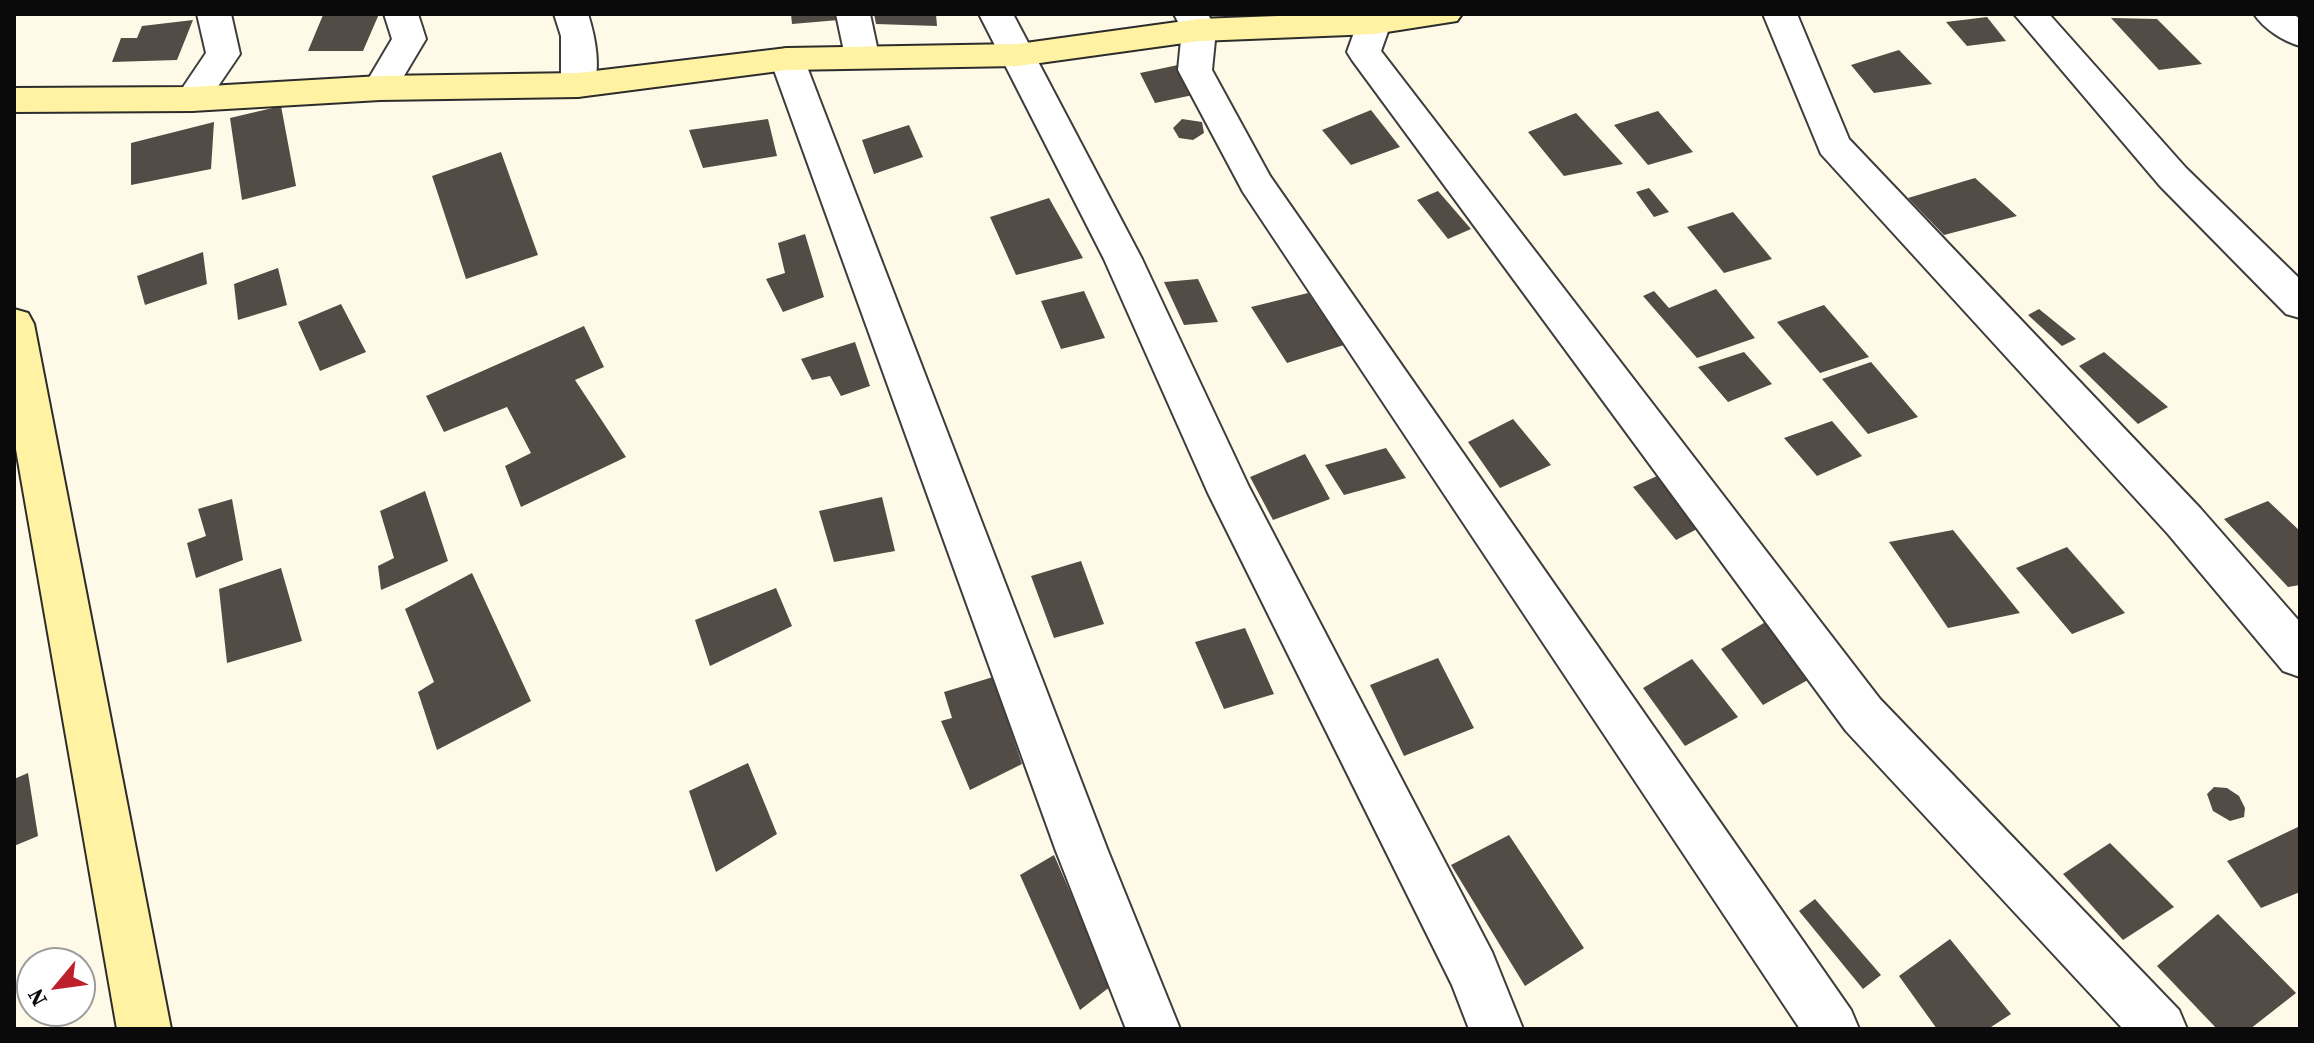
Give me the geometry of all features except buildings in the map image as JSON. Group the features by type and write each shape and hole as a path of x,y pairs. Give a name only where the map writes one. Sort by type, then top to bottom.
{"street":[{"path":"192,99 223,54 214,14"},
{"path":"380,88 409,39 401,14"},
{"path":"571,14 578,36 578,85"},
{"path":"853,14 862,56"},
{"path":"996,14 1123,259 1230,493 1473,971 1496,1029"},
{"path":"14,100 192,99 380,88 578,85 787,59 1018,55 1195,22 1445,14"},
{"path":"1780,14 1834,145 2184,521 2300,656"},
{"path":"2031,14 2173,177 2300,303"},
{"path":"2271,14 2300,35"},
{"path":"1371,18 1364,52 1863,715 2160,1029"},
{"path":"1195,22 1195,70 1256,183 1832,1029"},
{"path":"787,59 1071,822 1153,1029"},
{"path":"14,324 144,1029"}]}
